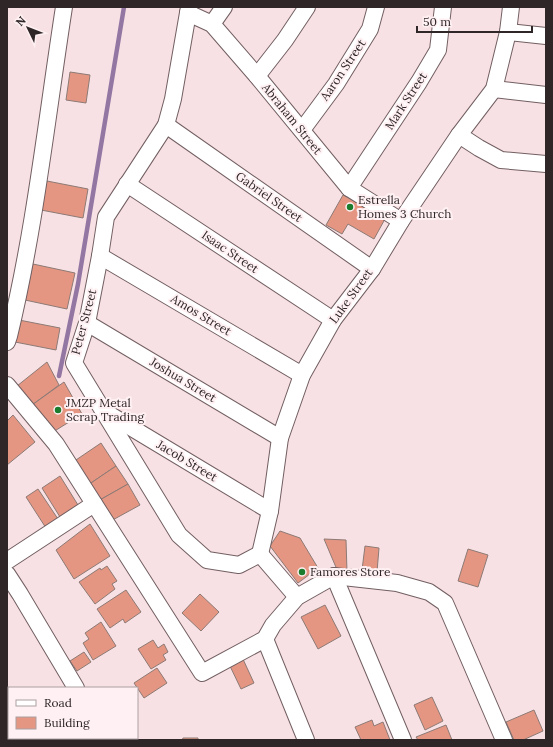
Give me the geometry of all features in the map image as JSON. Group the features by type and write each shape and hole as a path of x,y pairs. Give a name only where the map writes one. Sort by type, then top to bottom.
{"street":[{"path":"7,342 18,301 64,7"},
{"path":"212,24 224,7"},
{"path":"257,76 285,40 307,7"},
{"name":"Aaron Street","path":"302,130 336,84 370,29 376,7"},
{"name":"Mark Street","path":"349,188 419,82 438,50 443,7"},
{"name":"Luke Street","path":"260,554 270,510 280,438 302,374 333,320 372,269 401,221 459,135 494,89 508,32 511,7"},
{"name":"Abraham Street","path":"188,10 212,24 349,188 401,221"},
{"name":"Peter Street","path":"188,10 173,99 166,125 106,217 100,256 86,323 74,363 179,535 207,560 239,565 260,554"},
{"path":"508,32 546,36"},
{"path":"494,89 546,95"},
{"name":"Gabriel Street","path":"166,125 372,269"},
{"path":"459,135 478,148 501,160 546,164"},
{"name":"Isaac Street","path":"127,184 333,320"},
{"name":"Amos Street","path":"100,256 302,374"},
{"name":"Joshua Street","path":"86,323 280,438"},
{"path":"7,385 56,444 202,673 265,639 273,625 298,597 334,576 397,583 429,592 445,603 504,740"},
{"name":"Jacob Street","path":"104,411 270,510"},
{"path":"7,561 94,504"},
{"path":"260,554 298,597"},
{"path":"7,574 75,687"},
{"path":"334,576 403,740"},
{"path":"265,639 306,740"}],"building":[{"path":"70,72 90,75 86,103 66,100"},
{"path":"47,181 88,189 83,218 41,210"},
{"name":"Estrella Homes 3 Church","path":"343,195 385,219 374,239 348,224 342,234 326,225"},
{"path":"33,264 75,273 67,309 25,300"},
{"path":"19,320 60,328 56,350 15,342"},
{"path":"47,362 59,385 32,405 17,386"},
{"name":"JMZP Metal Scrap Trading","path":"64,382 82,414 53,432 32,405"},
{"path":"13,415 35,442 7,465 7,421"},
{"path":"101,443 116,466 88,485 73,462"},
{"path":"116,466 128,484 98,501 88,485"},
{"path":"60,476 78,505 60,517 42,488"},
{"path":"128,484 140,505 109,522 98,501"},
{"path":"38,489 58,519 46,528 26,497"},
{"path":"90,524 110,556 74,579 56,550"},
{"path":"280,531 300,538 318,568 298,583 270,546"},
{"path":"324,539 346,540 347,572 338,572"},
{"path":"365,546 379,548 377,572 362,570"},
{"path":"468,549 488,555 478,587 458,581"},
{"path":"107,566 117,581 112,584 115,589 95,604 79,582 100,568 101,570"},
{"path":"126,590 141,612 125,623 123,619 110,628 97,609"},
{"path":"200,594 219,612 201,631 182,613"},
{"path":"325,605 341,636 318,649 301,617"},
{"path":"101,622 116,646 93,660 83,643 89,639 85,633"},
{"path":"153,640 158,648 164,644 168,652 163,655 166,660 151,669 138,649"},
{"path":"84,652 91,662 77,671 70,661"},
{"path":"242,657 254,683 241,689 229,664"},
{"path":"157,668 167,683 144,698 134,683"},
{"path":"432,697 443,721 425,730 414,705"},
{"path":"534,710 543,731 523,740 514,740 506,722"},
{"path":"372,720 374,726 383,722 390,740 361,740 355,727"},
{"path":"446,725 452,740 418,740 416,737"},
{"path":"183,738 198,738 198,740 182,740"},
{"path":"114,739 134,740 115,740"}],"waterway":[{"path":"59,376 78,284 124,7"}],"place":[{"name":"Estrella Homes 3 Church","path":"350,207"},
{"name":"JMZP Metal Scrap Trading","path":"58,410"},
{"name":"Famores Store","path":"302,572"}]}
